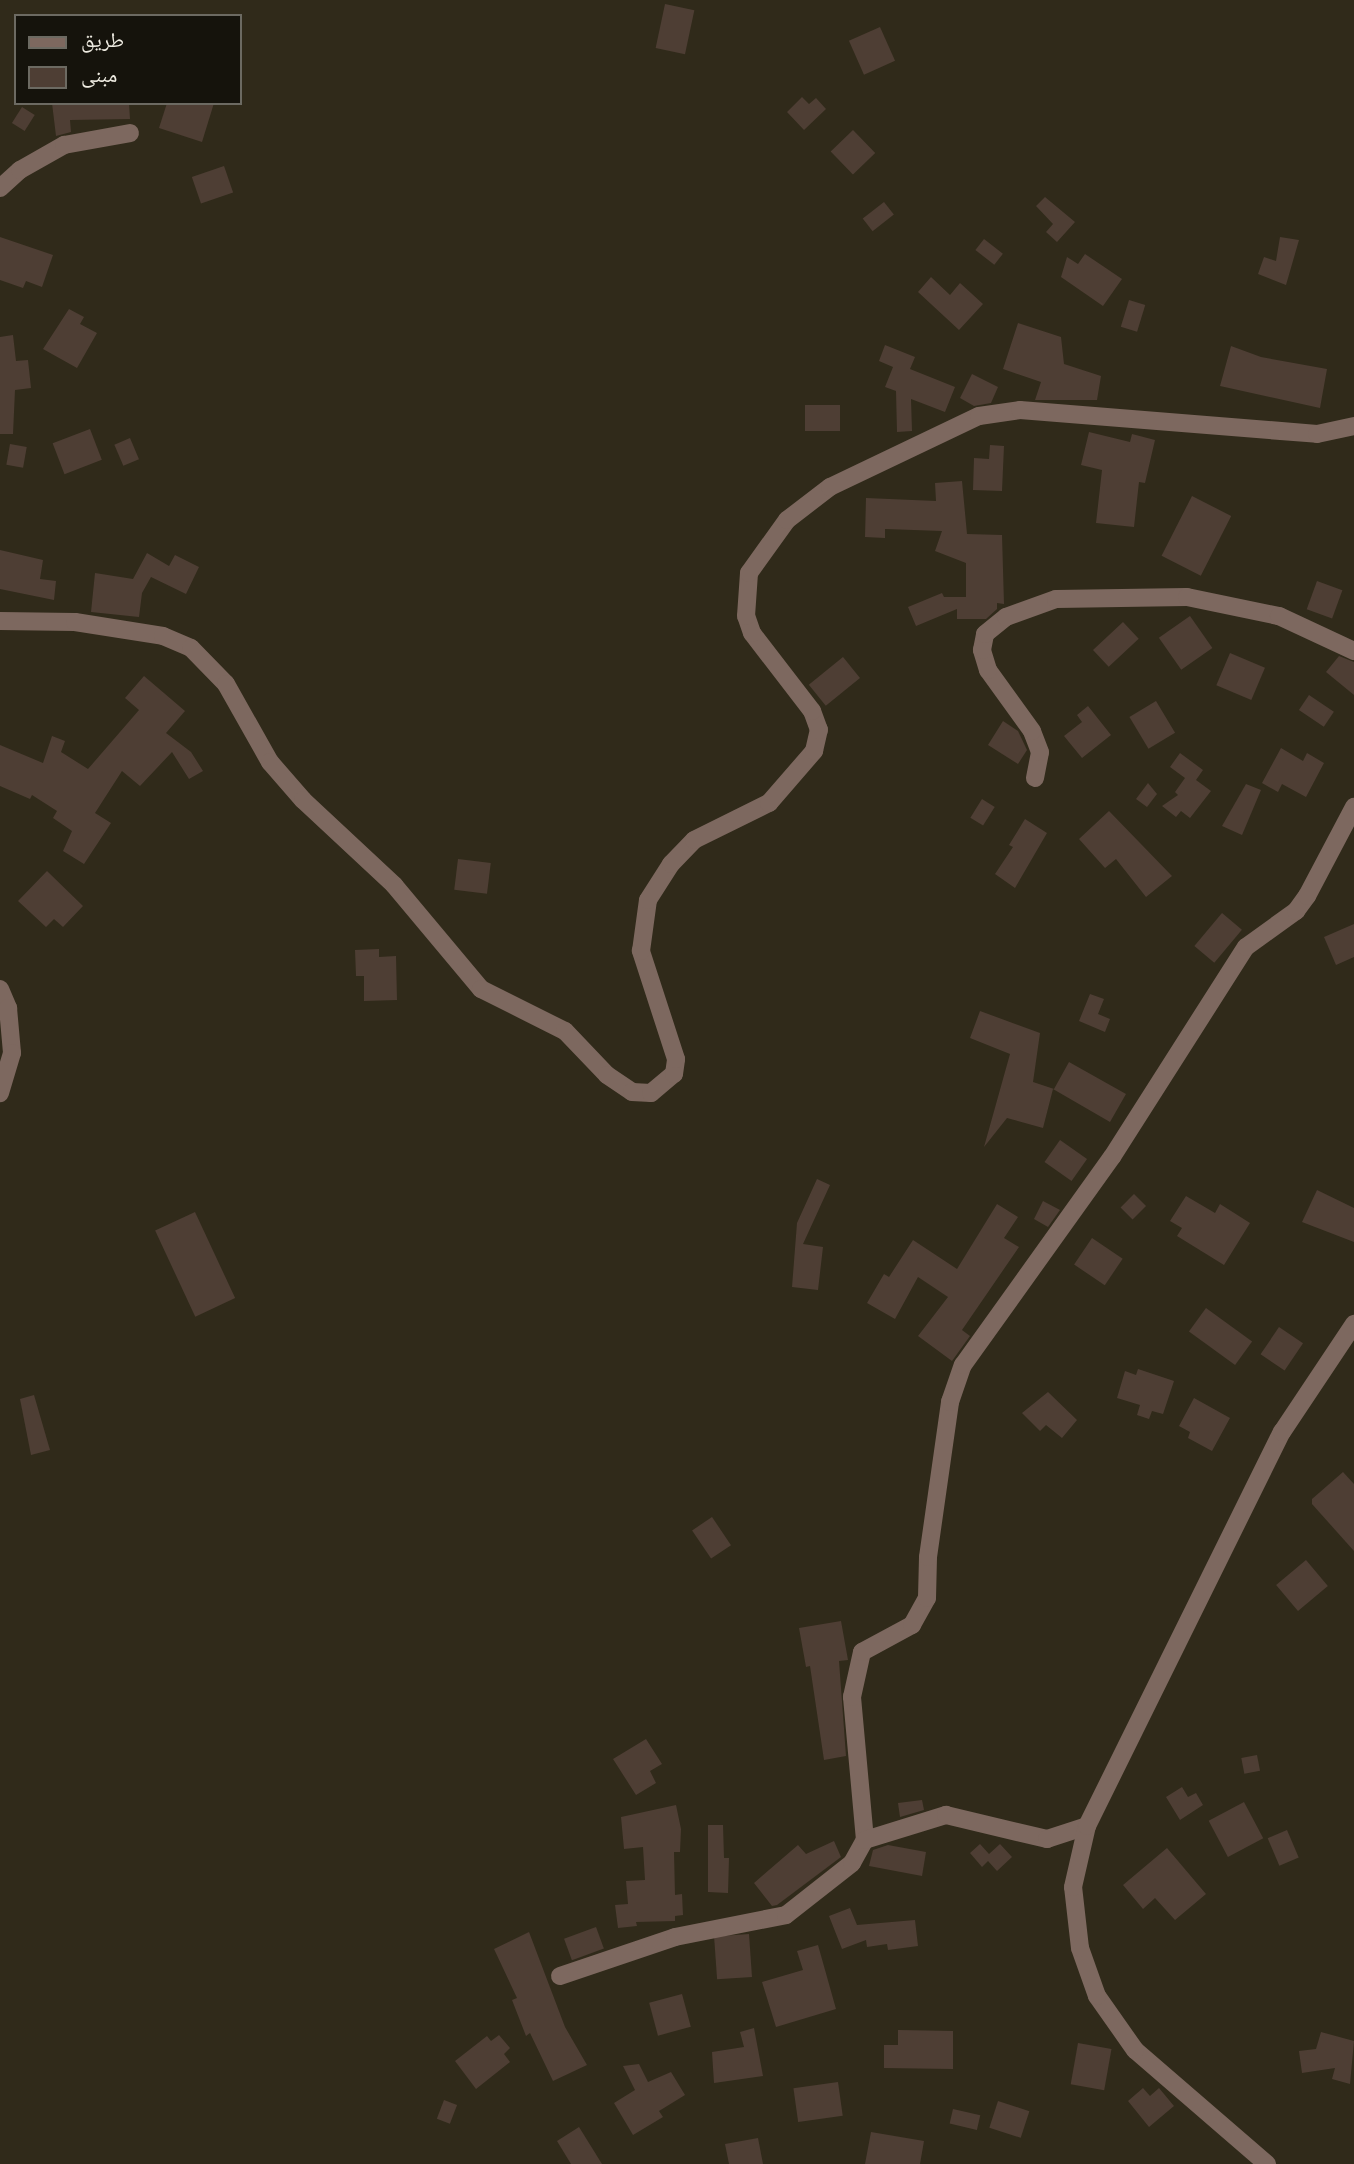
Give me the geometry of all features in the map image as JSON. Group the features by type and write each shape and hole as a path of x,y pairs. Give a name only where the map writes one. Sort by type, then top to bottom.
{"street":[{"path":"0,188 20,170 64,145 130,133"},
{"path":"0,621 75,622 163,636 191,648 226,684 270,762 303,800 394,885 481,989 565,1031 607,1074 632,1092 651,1093 674,1074 676,1059 641,951 648,900 671,864 694,841 769,803 814,751 819,730 812,711 752,633 746,616 748,573 787,520 830,487 979,416 1020,410 1317,434 1354,426"},
{"path":"1035,778 1040,752 1032,731 988,670 982,650 985,634 1006,617 1056,599 1187,597 1279,616 1354,651"},
{"path":"560,1976 675,1937 786,1915 852,1863 864,1840 855,1686 862,1653 912,1625 927,1598 928,1557 948,1413 963,1365 1112,1157 1246,947 1296,911 1307,896 1354,807"},
{"path":"0,989 8,1008 12,1053 0,1093"},
{"path":"1267,2164 1135,2050 1097,1996 1080,1948 1073,1887 1087,1826 1282,1432 1354,1324"},
{"path":"864,1840 946,1815 1047,1839 1087,1826"}],"building":[{"path":"665,4 694,10 685,54 656,48"},
{"path":"880,27 895,61 864,75 849,41"},
{"path":"802,97 809,104 816,98 826,109 804,130 787,112"},
{"path":"52,105 129,105 130,119 70,120 71,132 56,136"},
{"path":"166,105 213,105 202,142 159,128"},
{"path":"22,107 35,115 25,131 12,123"},
{"path":"853,130 875,153 853,175 831,152"},
{"path":"224,166 233,192 201,204 192,177"},
{"path":"1045,197 1075,222 1057,242 1046,232 1053,224 1036,206"},
{"path":"884,202 894,215 873,231 863,219"},
{"path":"0,237 53,255 42,287 26,281 23,288 0,280"},
{"path":"1280,237 1299,240 1286,285 1258,274 1264,257 1276,261"},
{"path":"984,239 1003,254 994,265 975,250"},
{"path":"1085,254 1122,279 1103,306 1061,277 1067,257 1078,264"},
{"path":"931,277 950,295 960,283 983,304 959,330 918,292"},
{"path":"1129,300 1145,305 1137,332 1121,327"},
{"path":"69,309 84,317 80,324 97,333 77,368 43,349"},
{"path":"1018,323 1061,337 1064,364 1101,376 1097,400 1035,400 1041,382 1003,369"},
{"path":"13,335 16,361 28,360 31,388 15,390 13,434 0,434 0,337"},
{"path":"885,345 915,357 910,369 955,387 945,412 911,399 912,431 897,432 896,391 885,387 893,367 879,361"},
{"path":"1231,346 1261,357 1327,369 1320,408 1220,386"},
{"path":"972,374 998,387 991,403 974,406 960,398"},
{"path":"805,405 840,405 840,431 805,431"},
{"path":"90,429 102,460 64,474 53,443"},
{"path":"1089,432 1130,442 1132,434 1155,440 1145,483 1139,482 1134,527 1096,523 1102,470 1081,465"},
{"path":"130,438 139,459 123,466 114,445"},
{"path":"10,444 27,447 23,468 6,465"},
{"path":"990,445 1004,446 1002,491 973,490 974,458 989,459"},
{"path":"962,481 967,534 1002,535 1004,604 997,603 997,609 986,619 957,619 957,609 916,626 908,607 942,593 944,597 966,597 966,563 935,551 942,531 885,529 885,538 865,537 866,498 936,501 935,483"},
{"path":"1192,496 1231,516 1201,576 1162,556"},
{"path":"0,550 43,560 40,579 56,581 54,600 0,589"},
{"path":"147,553 169,566 175,555 199,567 186,594 151,577 142,593 139,617 91,612 95,573 133,579"},
{"path":"1317,581 1342,590 1332,618 1307,609"},
{"path":"1190,616 1212,648 1181,670 1159,638"},
{"path":"1123,622 1139,639 1109,667 1093,650"},
{"path":"1230,653 1265,668 1251,700 1216,685"},
{"path":"1339,656 1354,662 1354,695 1326,672"},
{"path":"843,657 860,678 826,706 809,685"},
{"path":"144,676 185,711 166,733 191,752 203,771 189,779 172,752 140,786 122,771 95,813 111,823 84,864 63,851 72,831 53,818 57,811 32,795 30,799 0,786 0,745 43,763 52,736 65,741 61,752 88,769 139,710 125,698"},
{"path":"1309,695 1334,712 1324,727 1299,710"},
{"path":"1156,701 1175,733 1148,749 1129,717"},
{"path":"1088,706 1111,735 1082,758 1064,736 1082,722 1077,715"},
{"path":"1003,721 1018,731 1027,750 1018,764 988,745"},
{"path":"1281,748 1303,761 1307,753 1324,763 1306,797 1282,784 1278,792 1262,783"},
{"path":"1180,753 1203,770 1196,780 1211,791 1190,818 1181,811 1176,817 1162,806 1178,795 1175,792 1185,778 1170,767"},
{"path":"1148,783 1157,794 1147,807 1136,799"},
{"path":"1246,784 1261,790 1242,835 1222,826"},
{"path":"982,799 995,807 983,826 970,818"},
{"path":"1109,811 1172,876 1146,897 1116,859 1105,868 1079,839"},
{"path":"1025,819 1047,833 1015,888 995,874 1013,847 1009,845"},
{"path":"458,859 491,863 487,894 454,890"},
{"path":"47,871 83,906 63,927 54,919 46,927 18,901"},
{"path":"1222,913 1242,930 1214,963 1194,946"},
{"path":"1354,924 1354,957 1336,965 1324,937"},
{"path":"379,949 379,957 396,956 397,1000 364,1001 364,976 356,976 355,950"},
{"path":"1090,994 1104,999 1098,1014 1110,1019 1105,1032 1079,1021"},
{"path":"980,1011 1040,1033 1033,1082 1054,1089 1069,1062 1126,1094 1110,1122 1053,1089 1043,1128 1007,1118 984,1147 1010,1054 970,1038"},
{"path":"1060,1140 1087,1159 1072,1181 1045,1162"},
{"path":"817,1179 830,1185 803,1244 823,1247 818,1290 792,1287 797,1223"},
{"path":"1317,1190 1354,1208 1354,1242 1302,1222"},
{"path":"1134,1194 1146,1206 1133,1219 1121,1207"},
{"path":"1186,1196 1215,1213 1220,1204 1250,1223 1224,1265 1177,1236 1182,1228 1170,1221"},
{"path":"1043,1201 1060,1210 1048,1227 1034,1219"},
{"path":"997,1204 1018,1217 1004,1238 1019,1247 962,1330 970,1336 952,1361 918,1336 948,1297 918,1277 895,1319 867,1303 884,1274 889,1277 913,1240 957,1269"},
{"path":"195,1212 235,1298 195,1317 155,1231"},
{"path":"1092,1238 1123,1259 1105,1285 1074,1265"},
{"path":"1206,1308 1252,1342 1235,1365 1189,1331"},
{"path":"1279,1327 1303,1343 1285,1371 1261,1354"},
{"path":"1138,1369 1174,1381 1163,1414 1152,1411 1149,1419 1137,1415 1140,1405 1117,1398 1125,1371 1136,1375"},
{"path":"1048,1392 1077,1420 1062,1438 1046,1425 1040,1431 1022,1413"},
{"path":"34,1395 50,1450 31,1455 20,1399"},
{"path":"1194,1398 1230,1418 1212,1451 1188,1438 1190,1432 1179,1426"},
{"path":"1343,1472 1354,1484 1354,1551 1312,1504 1312,1499"},
{"path":"712,1517 731,1545 711,1559 692,1530"},
{"path":"1306,1560 1328,1586 1298,1611 1276,1585"},
{"path":"841,1621 848,1660 839,1661 846,1756 824,1760 810,1666 806,1667 799,1628"},
{"path":"646,1739 662,1764 650,1771 656,1783 636,1795 613,1759"},
{"path":"1257,1755 1260,1771 1244,1774 1241,1758"},
{"path":"1182,1787 1188,1797 1196,1793 1203,1805 1180,1820 1166,1797"},
{"path":"922,1800 924,1810 900,1817 898,1803"},
{"path":"1244,1802 1263,1838 1228,1857 1209,1821"},
{"path":"676,1805 681,1829 680,1852 674,1852 675,1895 682,1894 683,1915 675,1916 675,1921 636,1922 637,1926 618,1928 615,1905 628,1904 626,1881 645,1880 643,1847 624,1849 621,1817"},
{"path":"708,1825 723,1825 724,1858 729,1858 728,1893 708,1892"},
{"path":"1287,1830 1299,1858 1279,1866 1268,1838"},
{"path":"834,1841 841,1857 777,1905 772,1906 754,1883 798,1845 806,1854"},
{"path":"980,1844 989,1854 1000,1844 1012,1857 997,1871 988,1861 982,1867 970,1853"},
{"path":"888,1845 926,1852 922,1876 869,1866 873,1850"},
{"path":"1167,1848 1206,1894 1175,1920 1155,1898 1143,1909 1123,1885"},
{"path":"850,1908 857,1925 915,1920 918,1946 888,1950 887,1944 867,1947 866,1940 842,1949 829,1916"},
{"path":"596,1927 604,1949 572,1960 564,1939"},
{"path":"529,1932 565,2027 587,2065 553,2081 530,2033 526,2036 512,2000 517,1998 494,1949"},
{"path":"749,1934 752,1977 717,1979 714,1936"},
{"path":"818,1945 836,2009 776,2027 762,1982 803,1970 797,1951"},
{"path":"682,1994 691,2027 658,2036 649,2003"},
{"path":"754,2028 763,2076 714,2083 712,2052 744,2047 740,2032"},
{"path":"898,2030 953,2031 953,2069 884,2068 884,2045 898,2045"},
{"path":"1321,2032 1354,2041 1350,2084 1332,2079 1335,2068 1302,2073 1299,2051 1316,2049"},
{"path":"499,2035 510,2048 504,2054 510,2062 476,2089 455,2061 487,2036 491,2041"},
{"path":"1078,2043 1111,2049 1104,2090 1071,2084"},
{"path":"639,2064 648,2082 671,2072 685,2095 659,2111 663,2117 633,2135 614,2103 635,2090 623,2066"},
{"path":"838,2082 843,2116 798,2122 793,2088"},
{"path":"1143,2088 1150,2096 1159,2088 1174,2106 1149,2127 1128,2101"},
{"path":"444,2100 457,2105 450,2124 437,2119"},
{"path":"998,2101 1029,2111 1021,2138 989,2128"},
{"path":"953,2109 980,2115 977,2130 950,2124"},
{"path":"579,2127 602,2164 571,2164 557,2141"},
{"path":"871,2132 924,2141 920,2164 865,2164"},
{"path":"758,2138 763,2164 729,2164 725,2144"}]}
